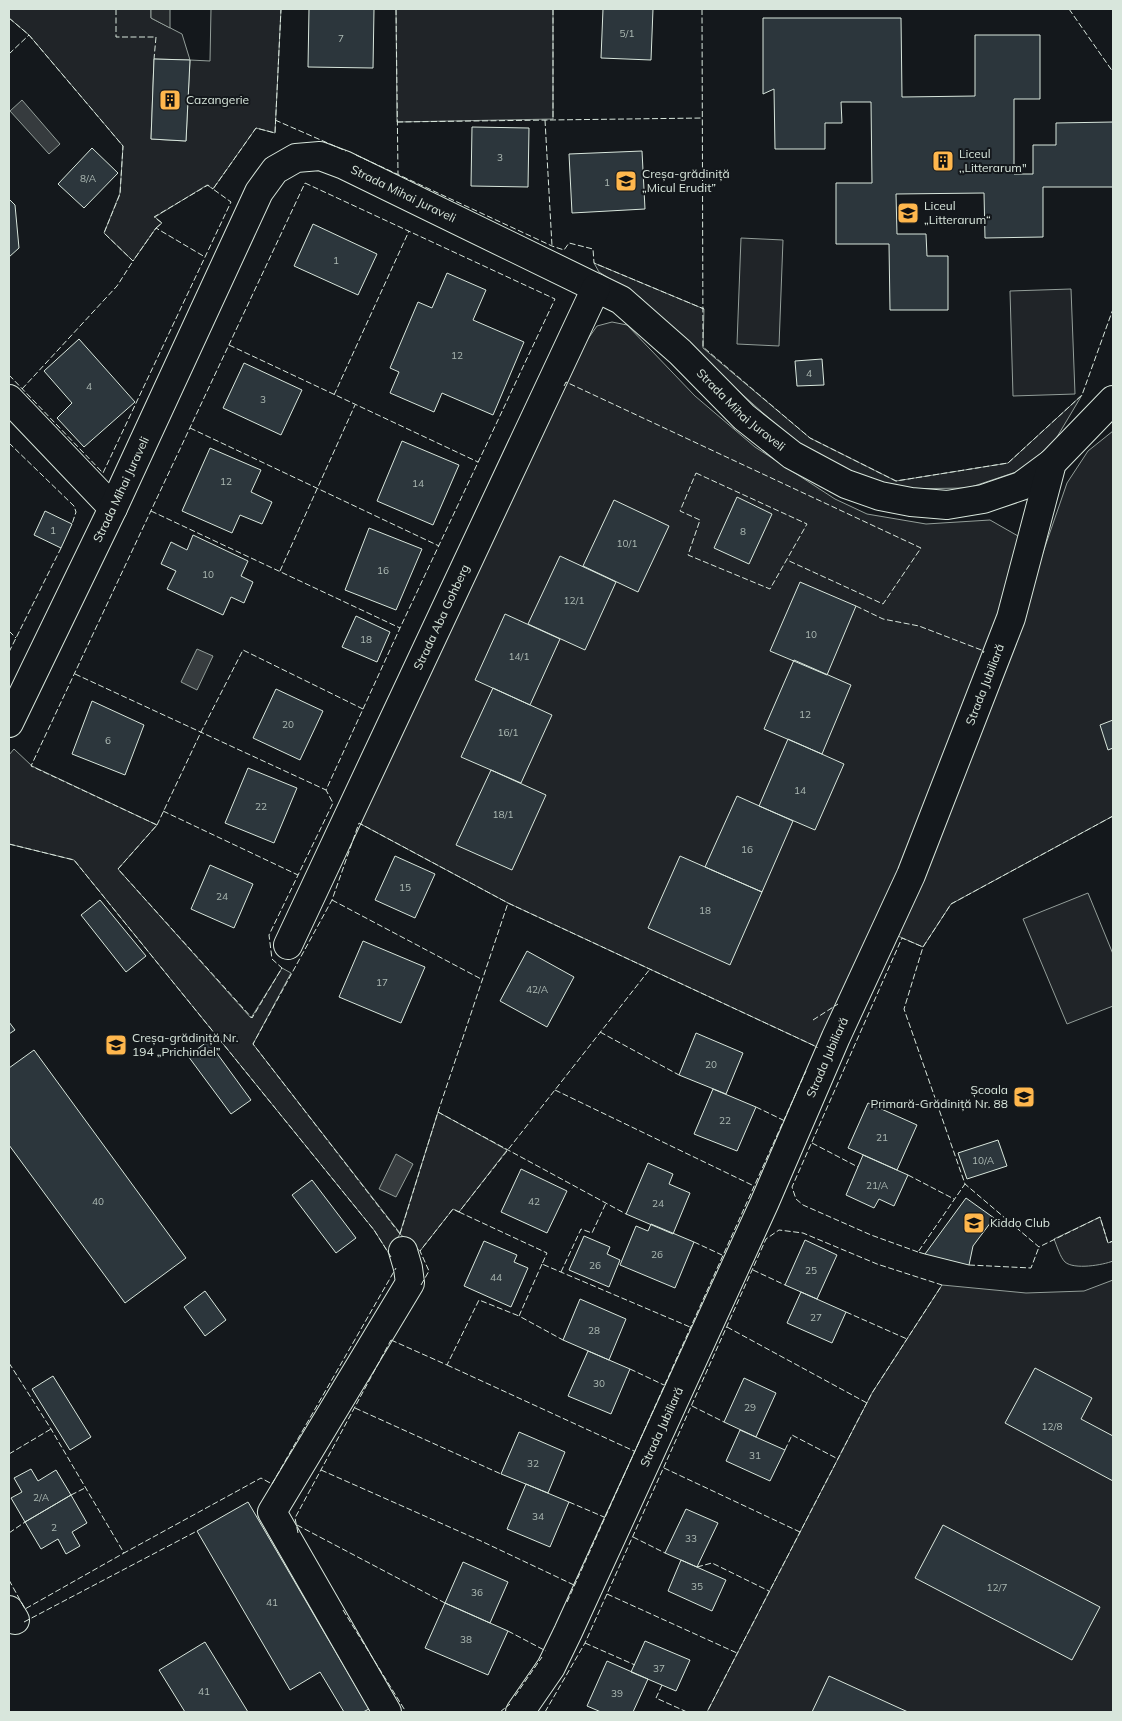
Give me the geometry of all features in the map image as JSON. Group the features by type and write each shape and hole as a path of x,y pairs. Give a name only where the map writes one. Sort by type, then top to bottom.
{"street":[{"name":"Strada Mihai Juraveli","path":"9,723 113,508 259,192 275,170 296,158 320,156 344,165 620,300 680,352 744,417 792,455 846,484 880,496 912,502 946,505 983,499 1021,486 1052,463"},
{"name":"Strada Aba Gohberg","path":"288,945 596,288"},
{"path":"9,399 113,508"},
{"name":"Strada Jubiliară","path":"520,1712 551,1667 568,1632 764,1204 836,1037 910,875 1011,618 1052,463 1113,400"},
{"path":"388,1712 272,1512 410,1284 403,1251"}],"shaded area":[{"path":"9,9 151,9 151,18 182,34 190,60 210,61 211,9 281,9 275,133 256,128 213,189 207,185 155,217 162,223 156,228 133,261 104,233 120,193 123,146 29,35 9,18","holes":["154,59 190,60 186,141 151,139"]},
{"path":"151,9 170,9 170,28 151,18"},
{"path":"396,9 553,9 553,119 397,122"},
{"path":"22,100 60,144 49,154 10,111"},
{"path":"741,238 783,240 779,346 737,344"},
{"path":"594,263 704,309 703,348 810,438 896,481 1008,463 1082,395 1054,442 1031,467 968,488 895,489 851,471 801,447 696,353 641,298 599,272"},
{"path":"1071,289 1075,394 1013,396 1010,291"},
{"path":"612,322 627,325 695,396 755,447 835,499 867,514 926,524 990,520 1025,540 929,799 885,904 817,1047 508,903 355,821 585,343 597,326"},
{"path":"1113,431 1113,816 951,904 923,947 898,936 1019,622 1067,483 1088,451"},
{"path":"197,649 213,656 197,690 181,682"},
{"path":"14,749 32,766 157,825 118,869 251,1018 282,968 291,973 253,1044 400,1233 438,1112 507,1150 459,1212 453,1209 420,1251 400,1234 388,1252 374,1230 74,860 9,844 9,755"},
{"path":"1088,893 1113,954 1113,1006 1067,1024 1023,919"},
{"path":"396,1154 413,1164 396,1197 379,1189"},
{"path":"1100,1217 1108,1243 1113,1241 1113,1261 1082,1266 1075,1266 1065,1262 1054,1239"},
{"path":"1113,1280 1113,1712 707,1712 872,1393 942,1285 1026,1293 1084,1291"}],"building":[{"path":"309,9 374,9 373,68 308,67"},
{"path":"603,9 653,9 651,60 601,58"},
{"name":"Liceul ,,Litterarum\"","path":"763,18 901,18 902,97 975,96 975,35 1040,35 1040,99 1014,99 1014,174 1033,174 1033,145 1056,145 1056,123 1113,122 1113,187 1043,187 1043,237 985,238 984,193 896,194 897,234 926,234 927,256 948,256 948,310 890,310 889,244 836,244 836,183 872,183 871,102 841,102 842,123 825,123 825,149 775,149 774,89 763,94"},
{"name":"Cazangerie","path":"154,59 190,60 186,141 151,139"},
{"path":"472,127 529,128 528,187 471,186"},
{"path":"92,148 118,173 84,208 58,184"},
{"path":"642,151 645,209 572,213 569,154"},
{"path":"9,199 15,205 19,248 9,257"},
{"path":"313,224 377,254 358,295 294,266"},
{"path":"447,273 486,290 473,320 524,342 493,415 442,393 434,412 390,393 399,372 390,368 418,302 432,308"},
{"path":"79,339 135,402 84,447 57,418 72,403 44,371"},
{"path":"822,359 824,385 797,386 795,361"},
{"path":"244,363 302,390 281,435 223,408"},
{"path":"402,441 459,465 433,525 377,501"},
{"path":"210,448 261,470 251,492 272,502 262,524 240,515 232,533 182,511"},
{"path":"737,497 772,514 749,564 714,548"},
{"path":"614,500 669,526 638,592 583,566"},
{"path":"45,511 72,524 61,548 34,535"},
{"path":"369,528 422,549 396,610 345,590"},
{"path":"193,535 248,561 241,576 253,582 244,603 231,597 223,615 167,589 176,571 161,564 171,542 187,550"},
{"path":"560,556 616,582 585,650 528,624"},
{"path":"800,582 856,606 827,675 770,651"},
{"path":"505,614 560,639 530,705 475,680"},
{"path":"356,616 390,632 377,662 342,647"},
{"path":"794,660 851,685 822,754 764,729"},
{"path":"493,688 552,715 521,783 461,757"},
{"path":"276,689 323,711 300,760 253,738"},
{"path":"92,701 144,725 125,775 72,754"},
{"path":"1113,720 1113,748 1108,750 1100,725"},
{"path":"788,739 844,764 815,830 759,806"},
{"path":"248,768 297,788 274,843 225,823"},
{"path":"491,770 546,795 512,870 456,845"},
{"path":"737,796 793,821 762,892 705,867"},
{"path":"395,856 435,874 415,918 375,900"},
{"path":"680,856 762,892 730,965 648,928"},
{"path":"210,865 253,884 234,928 191,909"},
{"path":"100,900 146,956 126,972 81,915"},
{"path":"363,941 425,967 401,1023 339,997"},
{"path":"527,951 574,977 547,1027 500,1001"},
{"path":"9,1022 15,1030 9,1034"},
{"path":"696,1033 743,1053 726,1094 679,1075"},
{"path":"208,1041 251,1100 231,1114 188,1056"},
{"path":"34,1050 186,1258 125,1303 9,1145 9,1068"},
{"path":"713,1089 756,1107 737,1151 694,1134"},
{"path":"868,1103 917,1125 897,1170 848,1148"},
{"path":"998,1140 1007,1166 967,1179 958,1153"},
{"path":"863,1155 908,1175 894,1206 879,1199 874,1208 846,1195"},
{"path":"648,1163 673,1174 669,1184 690,1193 673,1234 626,1214"},
{"path":"521,1169 567,1191 547,1233 501,1212"},
{"path":"312,1180 356,1238 336,1253 292,1195"},
{"path":"966,1198 994,1218 973,1246 969,1265 925,1254"},
{"path":"651,1224 694,1242 675,1288 620,1265 636,1226 648,1231"},
{"path":"584,1236 610,1247 607,1254 620,1260 609,1287 569,1270"},
{"path":"805,1240 837,1255 817,1299 785,1285"},
{"path":"484,1241 517,1255 514,1262 528,1268 511,1307 464,1286"},
{"path":"205,1291 226,1320 205,1336 184,1307"},
{"path":"801,1292 846,1312 832,1343 787,1323"},
{"path":"580,1299 626,1319 609,1360 563,1340"},
{"path":"588,1351 630,1369 611,1414 568,1396"},
{"path":"1035,1368 1092,1398 1081,1419 1113,1436 1113,1481 1005,1423"},
{"path":"53,1376 91,1437 70,1450 32,1389"},
{"path":"744,1378 776,1393 756,1437 724,1422"},
{"path":"740,1430 785,1450 770,1481 726,1461"},
{"path":"519,1432 565,1452 548,1493 501,1474"},
{"path":"31,1469 38,1481 56,1470 71,1495 25,1522 11,1498 22,1492 14,1478"},
{"path":"526,1484 569,1502 550,1547 507,1529"},
{"path":"71,1495 87,1523 72,1532 80,1546 66,1554 58,1539 41,1549 25,1522"},
{"path":"248,1502 369,1709 363,1712 344,1712 320,1672 290,1690 197,1531"},
{"path":"686,1509 718,1523 697,1567 665,1553"},
{"path":"943,1525 1100,1607 1072,1660 915,1578"},
{"path":"681,1560 726,1580 712,1611 668,1591"},
{"path":"463,1562 508,1582 490,1623 445,1603"},
{"path":"445,1603 508,1631 488,1675 425,1648"},
{"path":"645,1641 690,1660 676,1691 631,1672"},
{"path":"205,1642 248,1712 185,1712 159,1670"},
{"path":"607,1661 648,1679 633,1712 601,1712 587,1706"},
{"path":"829,1676 908,1712 812,1712"}],"fence":[{"path":"116,9 116,37 156,37 154,59"},
{"path":"9,375 103,473 231,202 213,189 256,128 275,133 281,9"},
{"path":"396,9 398,174"},
{"path":"553,9 553,119"},
{"path":"702,9 703,347 810,438 896,481 1008,463 1082,395 1113,309"},
{"path":"1069,9 1113,72"},
{"path":"9,18 29,35 123,146 120,194 104,233 133,261 156,228 205,257"},
{"path":"9,54 29,35"},
{"path":"397,122 703,118"},
{"path":"275,120 346,151"},
{"path":"545,120 552,246"},
{"path":"356,155 552,246 564,250 569,243 593,249 594,263 704,309"},
{"path":"305,183 555,299 326,790 333,803 269,935 272,959 282,968 252,1018 118,869 157,825 31,766 305,183"},
{"path":"156,228 162,223 154,217 208,185 213,189"},
{"path":"334,395 409,231"},
{"path":"22,389 117,286 133,261"},
{"path":"229,345 478,462"},
{"path":"564,386 566,382 921,548 883,604 787,560"},
{"path":"280,571 355,405"},
{"path":"190,428 439,546"},
{"path":"9,443 74,506 76,512 72,524"},
{"path":"696,473 807,524 770,589 688,555 700,520 680,511 696,473"},
{"path":"151,511 400,628"},
{"path":"9,652 61,548"},
{"path":"856,606 883,619 919,626 984,651 983,653"},
{"path":"9,631 16,638"},
{"path":"157,825 201,732 243,650 363,709"},
{"path":"75,674 326,790"},
{"path":"163,811 298,875"},
{"path":"1113,816 951,904 923,947 904,1009 965,1184 1039,1247 1100,1217 1108,1243 1113,1241"},
{"path":"400,1234 253,1044 332,900 359,823 508,903"},
{"path":"9,844 74,860 374,1230 391,1257"},
{"path":"332,900 483,980"},
{"path":"400,1234 438,1112 508,903 817,1048"},
{"path":"918,1252 871,1235 803,1205 796,1199 792,1187 902,938 923,947"},
{"path":"421,1285 429,1271 420,1251 453,1209 459,1212 650,969"},
{"path":"813,1020 838,1004"},
{"path":"600,1032 679,1075"},
{"path":"567,1602 806,1071"},
{"path":"555,1090 754,1186"},
{"path":"756,1107 783,1120"},
{"path":"438,1112 626,1214"},
{"path":"812,1143 858,1167"},
{"path":"908,1175 954,1199"},
{"path":"925,1254 918,1252 965,1184"},
{"path":"561,1272 581,1229 592,1233 606,1203"},
{"path":"459,1212 547,1253 542,1264 690,1327"},
{"path":"545,1712 585,1643 766,1239 779,1230 803,1233 877,1264 942,1285 872,1393 707,1712"},
{"path":"694,1242 722,1255"},
{"path":"969,1265 1031,1268 1039,1247"},
{"path":"542,1264 519,1316 563,1340"},
{"path":"9,1363 51,1429 124,1553 261,1478 272,1484 396,1268"},
{"path":"753,1270 785,1285"},
{"path":"391,1340 447,1365 479,1300 519,1316"},
{"path":"846,1312 907,1339"},
{"path":"727,1327 867,1403"},
{"path":"298,1533 295,1518 391,1340"},
{"path":"447,1365 634,1451"},
{"path":"630,1369 664,1385"},
{"path":"692,1406 724,1422"},
{"path":"355,1408 501,1474"},
{"path":"9,1454 51,1429"},
{"path":"785,1450 792,1435 838,1459"},
{"path":"664,1468 800,1532"},
{"path":"321,1470 481,1541 574,1585"},
{"path":"71,1495 85,1488"},
{"path":"569,1502 604,1517"},
{"path":"9,1533 25,1522"},
{"path":"297,1525 445,1603"},
{"path":"24,1622 197,1531"},
{"path":"633,1537 665,1553"},
{"path":"9,1580 25,1609 124,1553"},
{"path":"697,1567 712,1563 769,1591"},
{"path":"607,1594 737,1653"},
{"path":"343,1610 406,1712"},
{"path":"508,1631 546,1651"},
{"path":"585,1643 635,1665"},
{"path":"515,1696 542,1657"},
{"path":"662,1685 656,1698 687,1712"},
{"path":"500,1712 510,1704"}],"place":[{"name":"Cazangerie","path":"170,100"},
{"name":"Liceul ,,Litterarum\"","path":"943,161"},
{"name":"Creșa-grădiniță „Micul Erudit”","path":"626,181"},
{"name":"Liceul „Litterarum“","path":"908,213"},
{"name":"Creșa-grădiniță Nr. 194 „Prichindel”","path":"116,1045"},
{"name":"Școala Primară-Grădiniță Nr. 88","path":"1024,1097"},
{"name":"Kiddo Club","path":"974,1223"}]}
